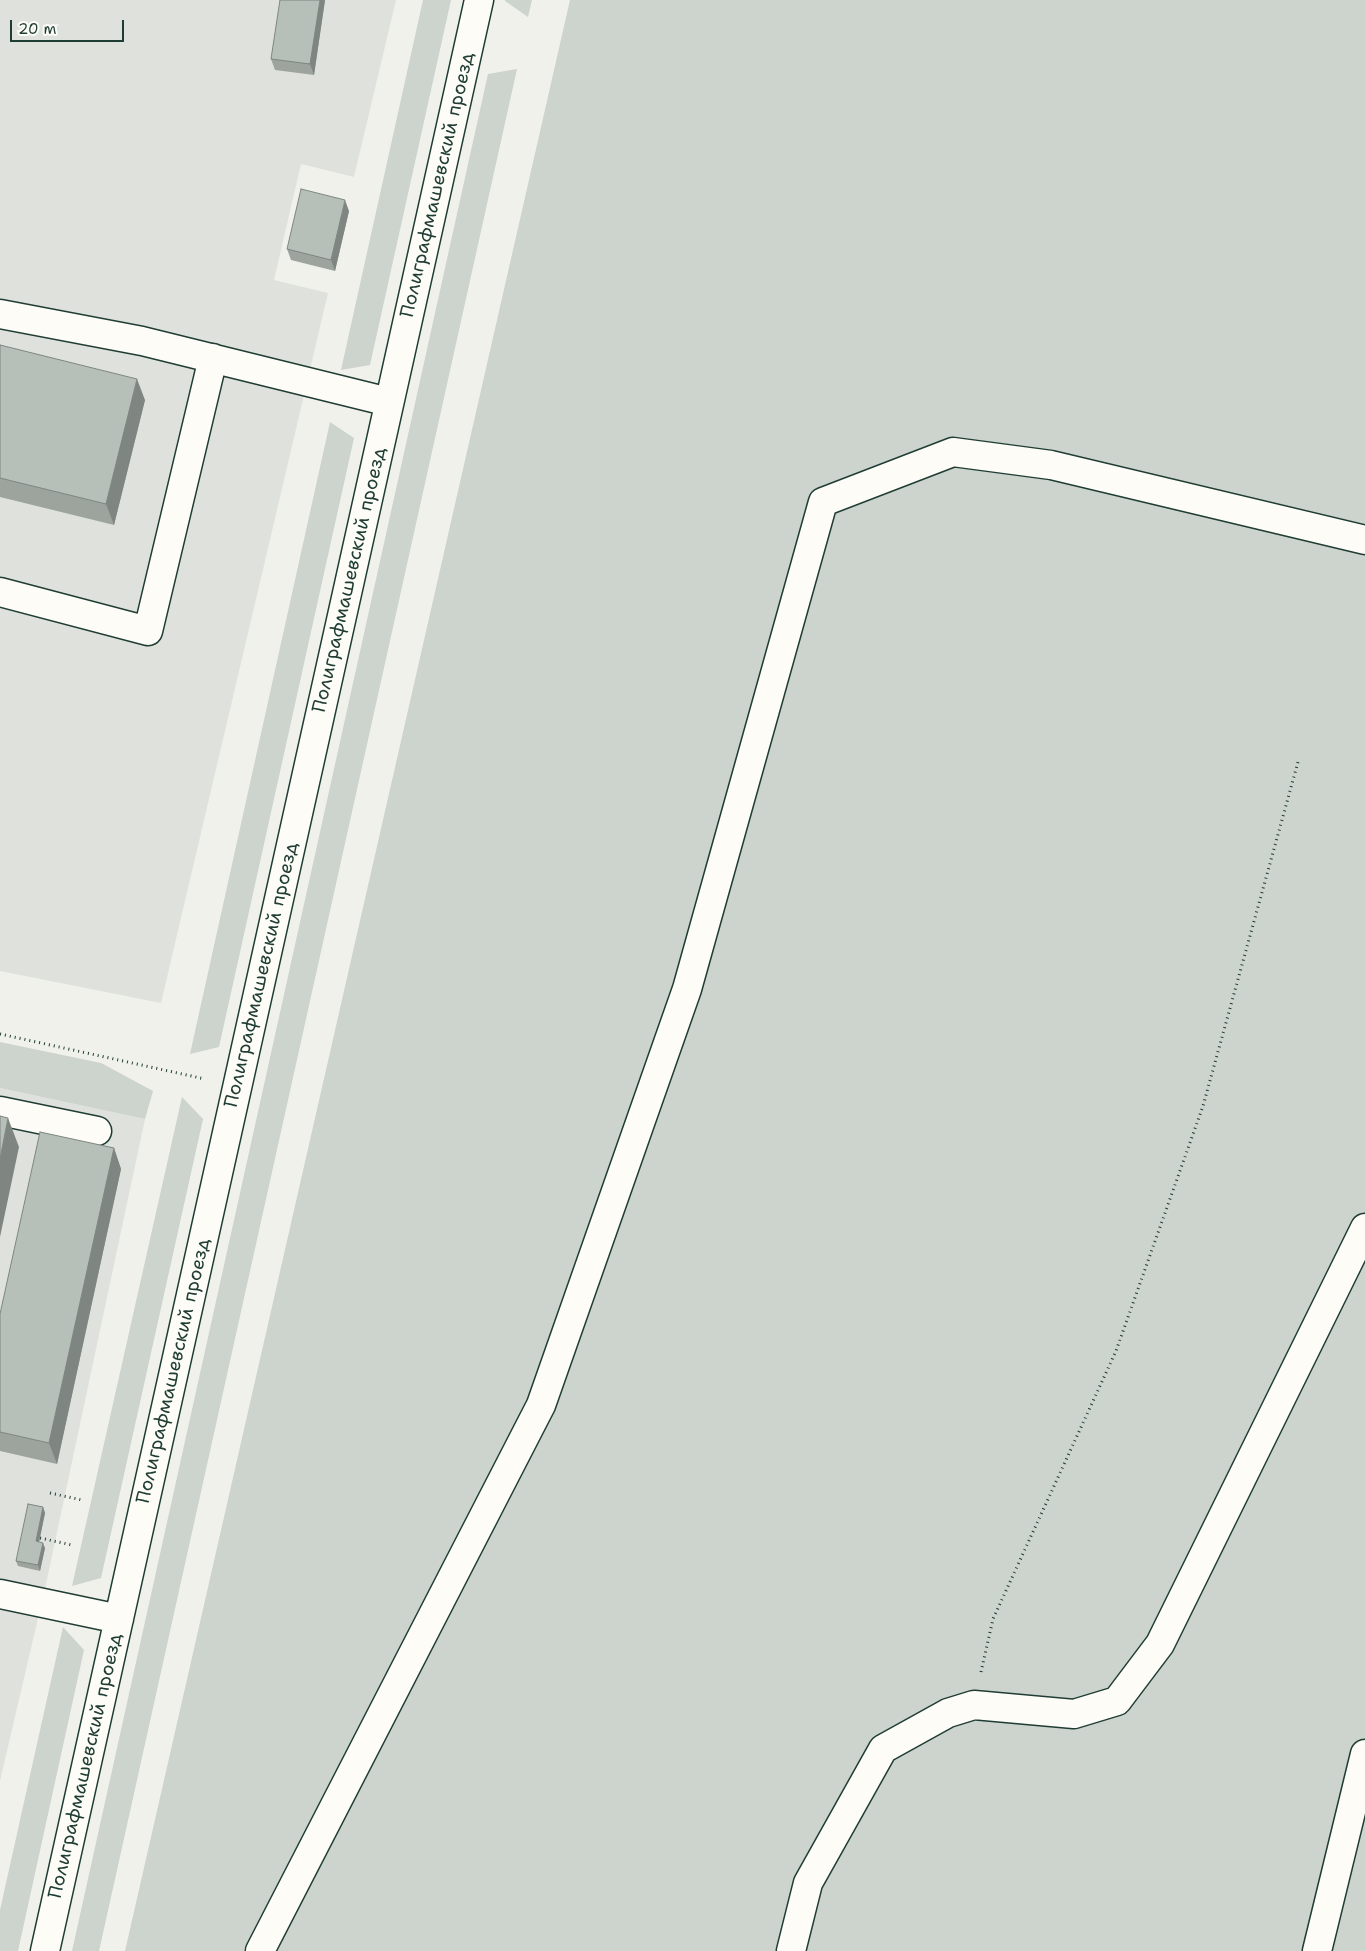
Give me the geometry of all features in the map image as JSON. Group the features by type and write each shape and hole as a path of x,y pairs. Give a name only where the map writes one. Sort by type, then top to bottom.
{"street":[{"name":"Полиграфмашевский проезд","path":"45,1951 479,0"},
{"path":"0,314 142,341 390,402"},
{"path":"0,592 148,631 213,358"},
{"path":"260,1951 542,1405 687,989 823,502 953,452 1051,465 1365,540"},
{"path":"0,1111 97,1131"},
{"path":"791,1951 808,1883 883,1749 948,1713 974,1704 1074,1714 1117,1702 1160,1644 1365,1228"},
{"path":"0,1594 119,1619"},
{"path":"1317,1951 1365,1754"}],"path":[{"path":"974,1704 993,1619 1116,1351 1203,1106 1298,762"},
{"path":"0,1034 237,1086"},
{"path":"50,1493 82,1500"},
{"path":"40,1538 72,1545"}],"shaded area":[{"path":"0,0 396,0 354,177 301,164 274,280 328,293 161,1003 0,971"},
{"path":"423,0 451,0 370,365 341,370"},
{"path":"532,0 528,17 505,1"},
{"path":"570,0 1365,0 1365,1951 125,1951"},
{"path":"517,69 99,1951 72,1951 488,74"},
{"path":"330,422 354,438 219,1047 190,1054"},
{"path":"0,1042 101,1063 153,1091 145,1119 0,1088"},
{"path":"0,1088 145,1119 46,1584 0,1781"},
{"path":"182,1097 203,1119 101,1578 72,1586"},
{"path":"63,1627 84,1650 18,1951 0,1951 0,1910"}],"building":[{"path":"280,0 320,0 310,64 271,59"},
{"path":"301,189 345,200 331,260 287,249"},
{"path":"0,345 137,379 106,504 0,478"},
{"path":"0,1116 8,1118 0,1159"},
{"path":"40,1132 114,1148 49,1443 0,1432 0,1314"},
{"path":"28,1504 43,1507 36,1541 43,1543 38,1565 16,1561"}]}
